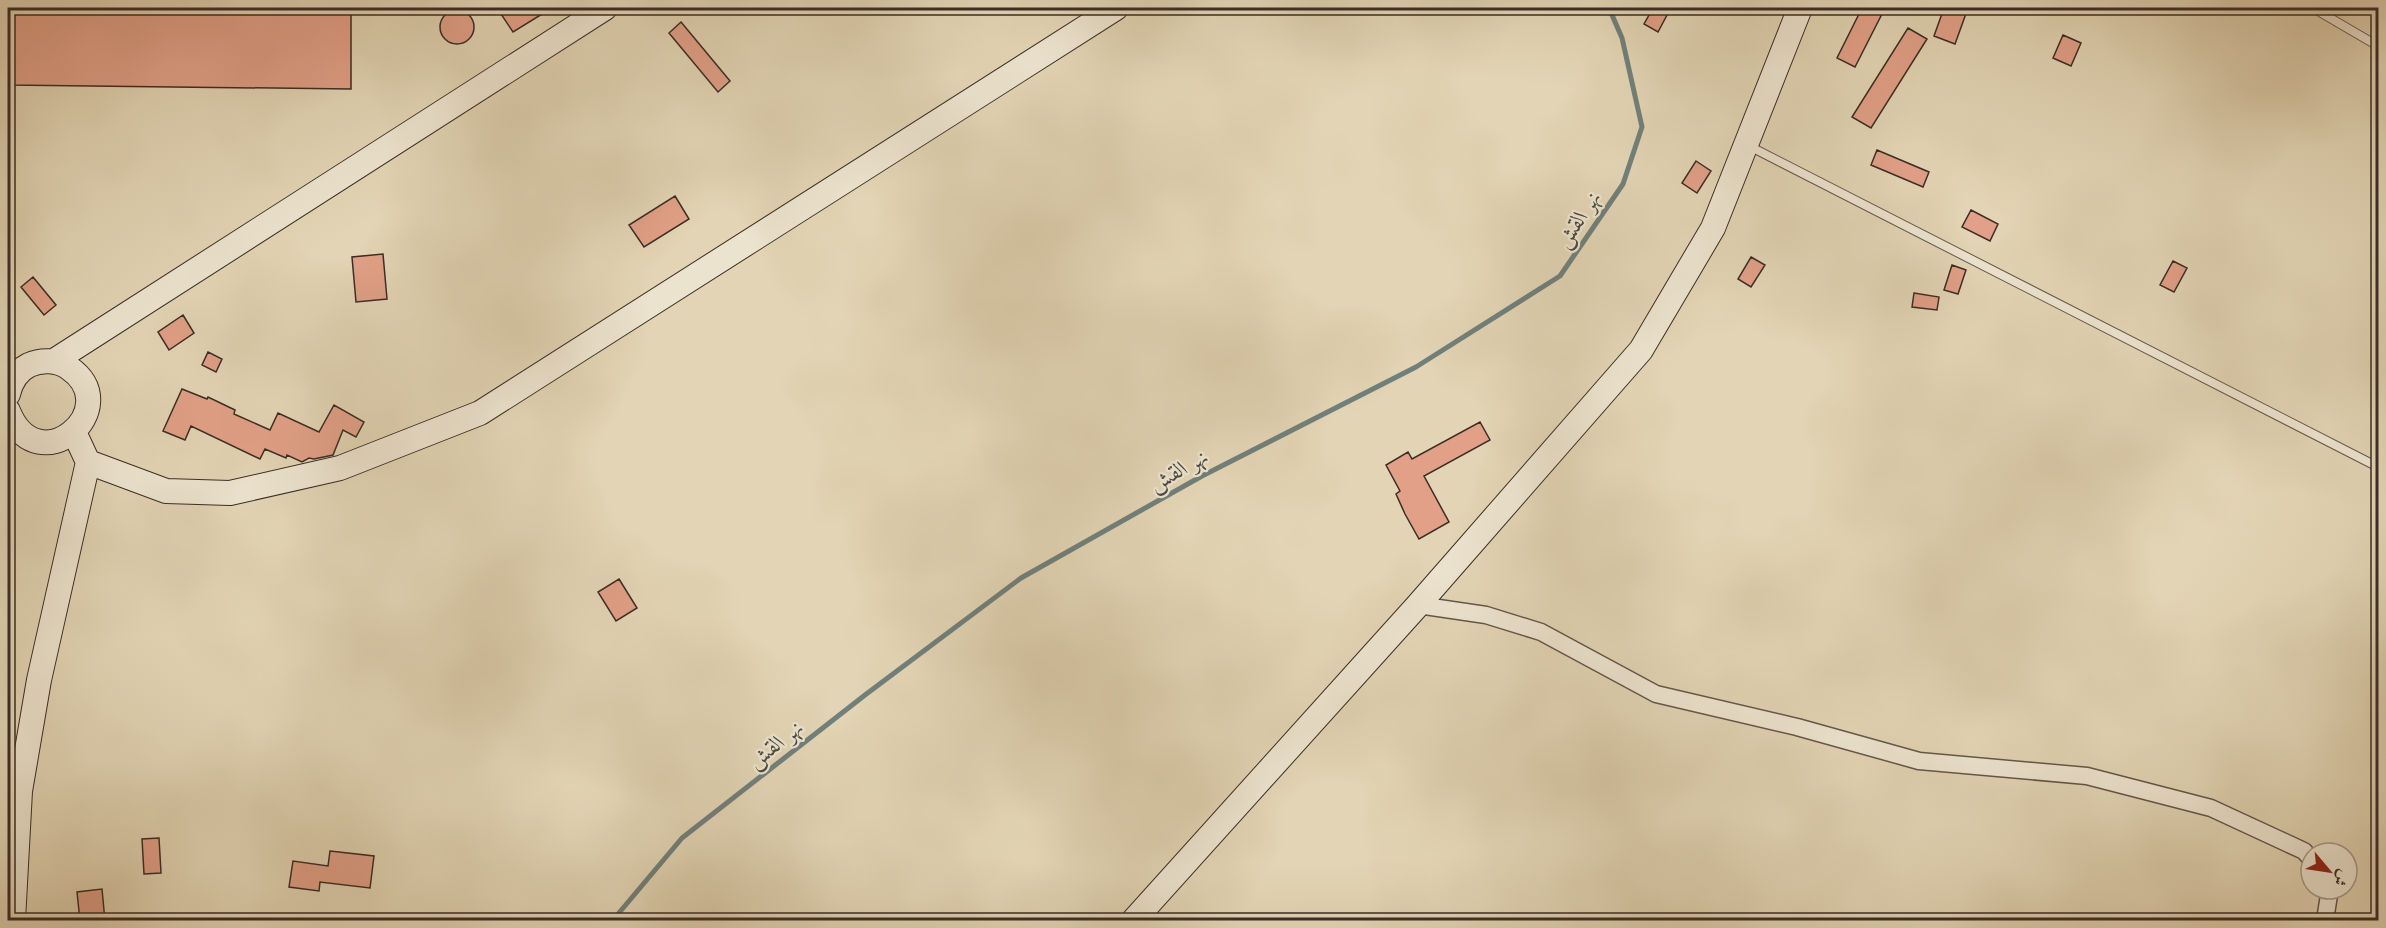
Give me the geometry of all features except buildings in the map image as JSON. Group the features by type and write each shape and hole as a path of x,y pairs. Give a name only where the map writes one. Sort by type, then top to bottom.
{"street":[{"path":"54,361 605,8"},
{"path":"88,462 166,491 230,492 340,468 480,413 1116,8"},
{"path":"1134,921 1418,605 1641,350 1713,228 1800,8"},
{"path":"8,394 11,383 24,369 41,361 54,361 77,374 84,384 87,410 82,422 74,432 55,441 34,440 22,434 12,423 8,411"},
{"path":"13,921 20,790 39,680 88,462 74,432"},
{"path":"1418,605 1486,615 1541,632 1656,694 1797,727 1919,761 2087,776 2211,808 2299,849"},
{"path":"2325,921 2328,901"}],"lane":[{"path":"2313,8 2379,46"},
{"path":"1746,145 2379,467"}],"waterway":[{"name":"نهر القش","path":"613,920 682,838 865,695 1021,578 1202,476 1416,367 1560,276 1623,184 1642,127 1622,38 1609,8"}]}
